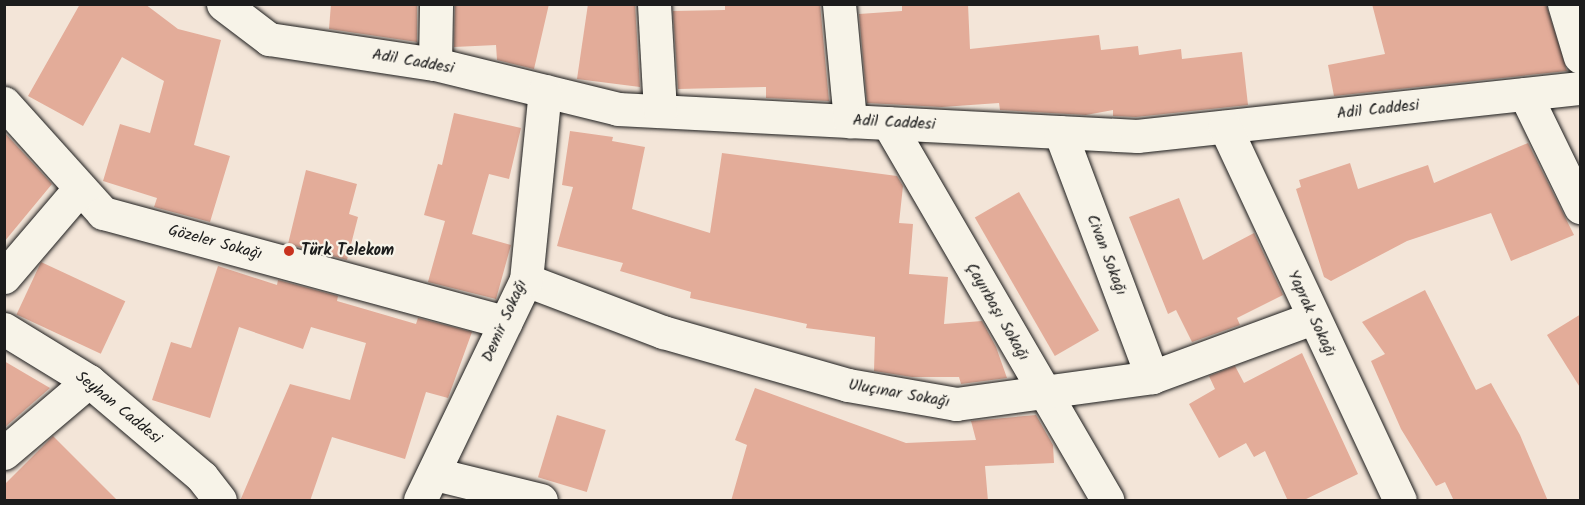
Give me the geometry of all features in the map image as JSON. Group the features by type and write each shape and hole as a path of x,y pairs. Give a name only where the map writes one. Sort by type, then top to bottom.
{"street":[{"name":"Adil Caddesi","path":"223,4 269,39 435,64 618,109 1137,136 1581,88"},
{"path":"435,64 436,4"},
{"path":"654,4 660,111"},
{"path":"839,4 850,121"},
{"path":"1564,4 1581,57"},
{"name":"Demir Sokağı","path":"428,487 526,280 545,91"},
{"path":"1525,94 1581,207"},
{"name":"Gözeler Sokağı","path":"4,103 103,213 505,322"},
{"name":"Çayırbaşı Sokağı","path":"888,123 1107,501"},
{"name":"Yaprak Sokağı","path":"1225,127 1312,318 1400,501"},
{"name":"Civan Sokağı","path":"1060,132 1152,377"},
{"path":"4,277 80,188"},
{"name":"Uluçınar Sokağı","path":"526,280 663,332 848,385 956,404 1044,395 1152,377 1312,318"},
{"name":"Seyhan Caddesi","path":"4,329 89,381 202,477 220,501"},
{"path":"4,453 89,381"},
{"path":"428,487 541,501"}],"building":[{"path":"80,4 145,4 178,29 221,40 194,145 230,156 210,222 154,207 157,198 103,181 120,124 150,133 164,81 122,57 83,126 28,96"},
{"path":"331,4 417,4 417,42 329,29"},
{"path":"455,4 549,4 534,69 497,60 496,45 454,47"},
{"path":"588,4 635,4 640,87 577,79"},
{"path":"725,4 820,4 829,101 766,98 766,87 678,89 673,11 725,10"},
{"path":"902,4 968,4 970,49 1099,35 1101,50 1138,46 1139,55 1181,49 1182,59 1242,52 1248,105 1136,117 1113,116 1113,110 1086,115 1000,110 999,103 942,107 867,103 859,14 902,11"},
{"path":"1372,4 1546,4 1567,71 1334,96 1328,65 1385,54"},
{"path":"454,113 521,128 509,179 489,174 472,234 511,245 496,299 428,282 445,221 424,215 438,164 442,165"},
{"path":"570,131 613,137 612,141 645,147 632,209 710,233 722,153 897,176 903,186 899,223 913,224 909,274 948,277 944,324 982,321 996,347 1007,378 961,384 959,377 912,377 874,371 875,337 806,328 807,324 690,298 691,292 620,271 623,263 557,246 573,187 562,185"},
{"path":"4,132 52,184 4,242"},
{"path":"1528,143 1574,235 1511,261 1491,213 1407,241 1331,281 1324,277 1296,189 1301,187 1299,180 1350,163 1358,189 1428,165 1434,183"},
{"path":"306,170 357,184 349,214 358,217 347,260 288,244"},
{"path":"1019,192 1099,331 1055,356 975,218"},
{"path":"1179,198 1203,260 1254,233 1283,295 1237,318 1240,325 1192,342 1176,310 1168,314 1129,217"},
{"path":"41,262 125,301 101,354 16,315"},
{"path":"218,266 277,285 278,280 338,296 337,301 416,324 418,318 472,332 448,398 426,392 405,459 332,437 310,501 240,501 290,384 350,400 366,343 311,327 303,349 239,327 210,418 152,400 171,342 191,348"},
{"path":"1425,290 1476,390 1491,383 1520,435 1548,501 1454,501 1445,482 1436,486 1401,429 1371,361 1385,354 1362,322"},
{"path":"1581,314 1581,389 1547,335"},
{"path":"1302,353 1358,474 1302,501 1288,501 1265,451 1254,457 1246,443 1219,458 1189,404 1215,389 1209,376 1235,366 1244,383"},
{"path":"4,361 50,388 4,428"},
{"path":"755,388 906,443 976,440 971,421 1036,415 1053,445 1054,463 985,466 988,501 731,501 747,445 735,440"},
{"path":"557,415 606,430 587,492 538,477"},
{"path":"53,436 118,501 4,501 4,485"}],"place":[{"name":"Türk Telekom","path":"289,251"}]}
